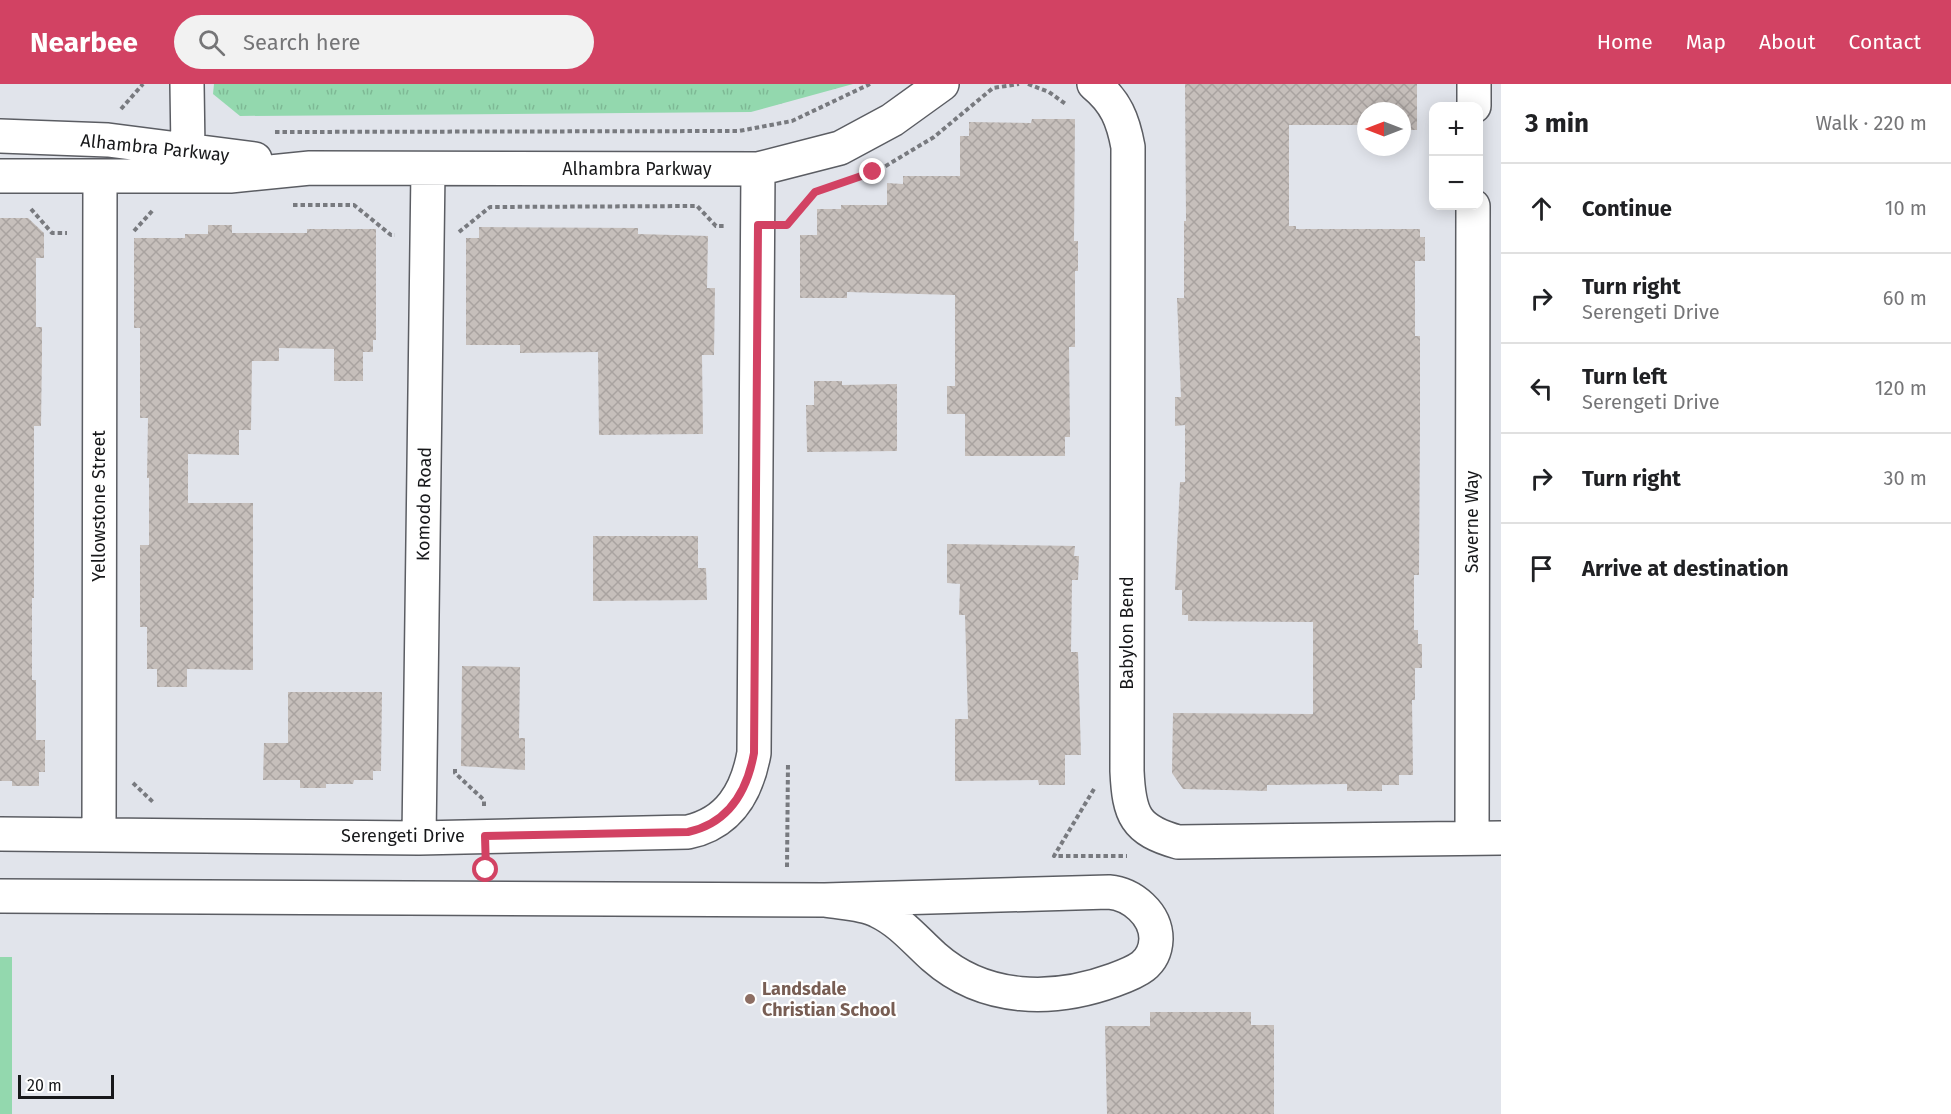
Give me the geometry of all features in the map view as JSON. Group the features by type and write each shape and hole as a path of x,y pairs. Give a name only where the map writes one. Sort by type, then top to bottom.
{"street":[{"path":"187,84 188,150"},
{"name":"Alhambra Parkway","path":"0,176 230,176 310,168 758,169 840,148 891,120 942,84"},
{"name":"Babylon Bend","path":"1094,84 1108,96 1122,119 1128,147 1127,771 1128,798 1137,819 1152,834 1178,842 1486,838"},
{"path":"1474,84 1474,102"},
{"name":"Alhambra Parkway","path":"0,136 108,140 188,150 270,146 310,168"},
{"name":"Serengeti Drive","path":"0,834 419,837 688,832 706,828 720,818 744,789 754,753 758,169"},
{"name":"Komodo Road","path":"419,837 428,170"},
{"name":"Yellowstone Street","path":"99,835 100,177"},
{"name":"Saverne Way","path":"1473,210 1486,838"},
{"path":"0,896 825,900 1122,893 1133,899 1151,919 1156,931 1156,942 1152,957 1143,967 1128,975 1094,987 1058,994 1026,995 995,991 958,975 934,958 893,919 876,909 825,900"}],"path":[{"path":"270,146 739,130 792,121 870,84"},
{"path":"854,179 873,172 934,137 993,88 1019,84"},
{"path":"284,205 354,205 391,235 456,234 490,207 697,206 716,226 787,225 815,192 834,186"},
{"path":"27,203 52,233 133,232 157,205"},
{"path":"776,867 788,867 788,760"},
{"path":"455,761 455,773 484,800 485,836"}],"green space":[{"path":"214,84 853,84 751,112 240,116 213,94"},
{"path":"0,957 12,957 12,1114 0,1114"}],"building":[{"path":"1185,84 1417,84 1417,130 1411,130 1411,102 1357,102 1357,125 1289,125 1289,226 1296,226 1296,229 1420,229 1420,237 1425,237 1425,261 1415,261 1415,336 1420,336 1420,425 1419,575 1414,575 1414,630 1418,630 1418,644 1422,644 1422,668 1415,668 1415,700 1412,700 1413,775 1399,775 1399,785 1382,785 1382,791 1347,791 1347,784 1267,785 1267,791 1183,789 1172,773 1173,713 1313,714 1313,622 1188,621 1188,615 1182,615 1182,590 1175,590 1180,482 1185,482 1185,425 1175,426 1175,397 1181,397 1177,298 1184,298 1184,221 1186,221"},
{"path":"1032,119 1075,119 1074,241 1078,241 1078,271 1075,271 1075,347 1069,347 1070,437 1065,437 1065,456 965,456 965,414 947,414 947,386 955,386 955,295 847,292 847,298 800,298 800,235 817,235 817,209 841,209 841,205 887,205 887,183 903,184 903,176 960,176 960,136 969,136 969,122 1031,123"},
{"path":"0,218 28,218 44,233 44,258 36,258 36,327 42,327 42,354 41,426 34,426 34,598 32,598 32,680 36,680 36,740 45,740 45,772 39,772 39,786 12,786 12,781 0,781"},
{"path":"208,225 232,225 232,233 307,233 307,229 376,229 376,340 373,340 373,352 363,352 363,381 334,381 334,349 279,348 279,361 252,361 251,430 239,430 239,455 188,454 188,503 253,503 253,670 187,669 187,687 157,687 157,669 147,669 147,627 140,627 140,545 149,545 149,478 147,478 148,418 140,418 140,328 134,328 134,238 185,238 185,234 208,234"},
{"path":"479,227 638,228 638,234 708,236 707,288 715,288 714,355 702,355 703,434 599,435 598,352 520,353 520,345 466,345 466,238 479,238"},
{"path":"814,381 842,381 842,385 897,384 897,451 807,452 806,405 814,405"},
{"path":"593,536 698,536 698,568 706,568 707,600 593,601"},
{"path":"947,544 1075,546 1074,556 1079,556 1078,580 1072,580 1071,652 1078,652 1081,755 1065,755 1065,785 1039,785 1038,780 955,781 955,719 968,719 965,615 959,615 960,584 947,583"},
{"path":"462,666 520,667 519,738 525,738 525,770 461,766"},
{"path":"288,692 382,692 381,771 373,771 373,780 354,780 353,784 326,784 326,788 300,788 300,780 263,780 264,743 288,743"},
{"path":"1150,1012 1251,1012 1251,1025 1274,1025 1274,1114 1107,1114 1105,1026 1150,1026"}],"place":[{"name":"Landsdale Christian School","path":"750,999"}],"route":[{"path":"486,870 485,836 688,832 706,828 720,818 744,789 751,771 754,753 758,225 787,225 815,192 873,172"}]}
